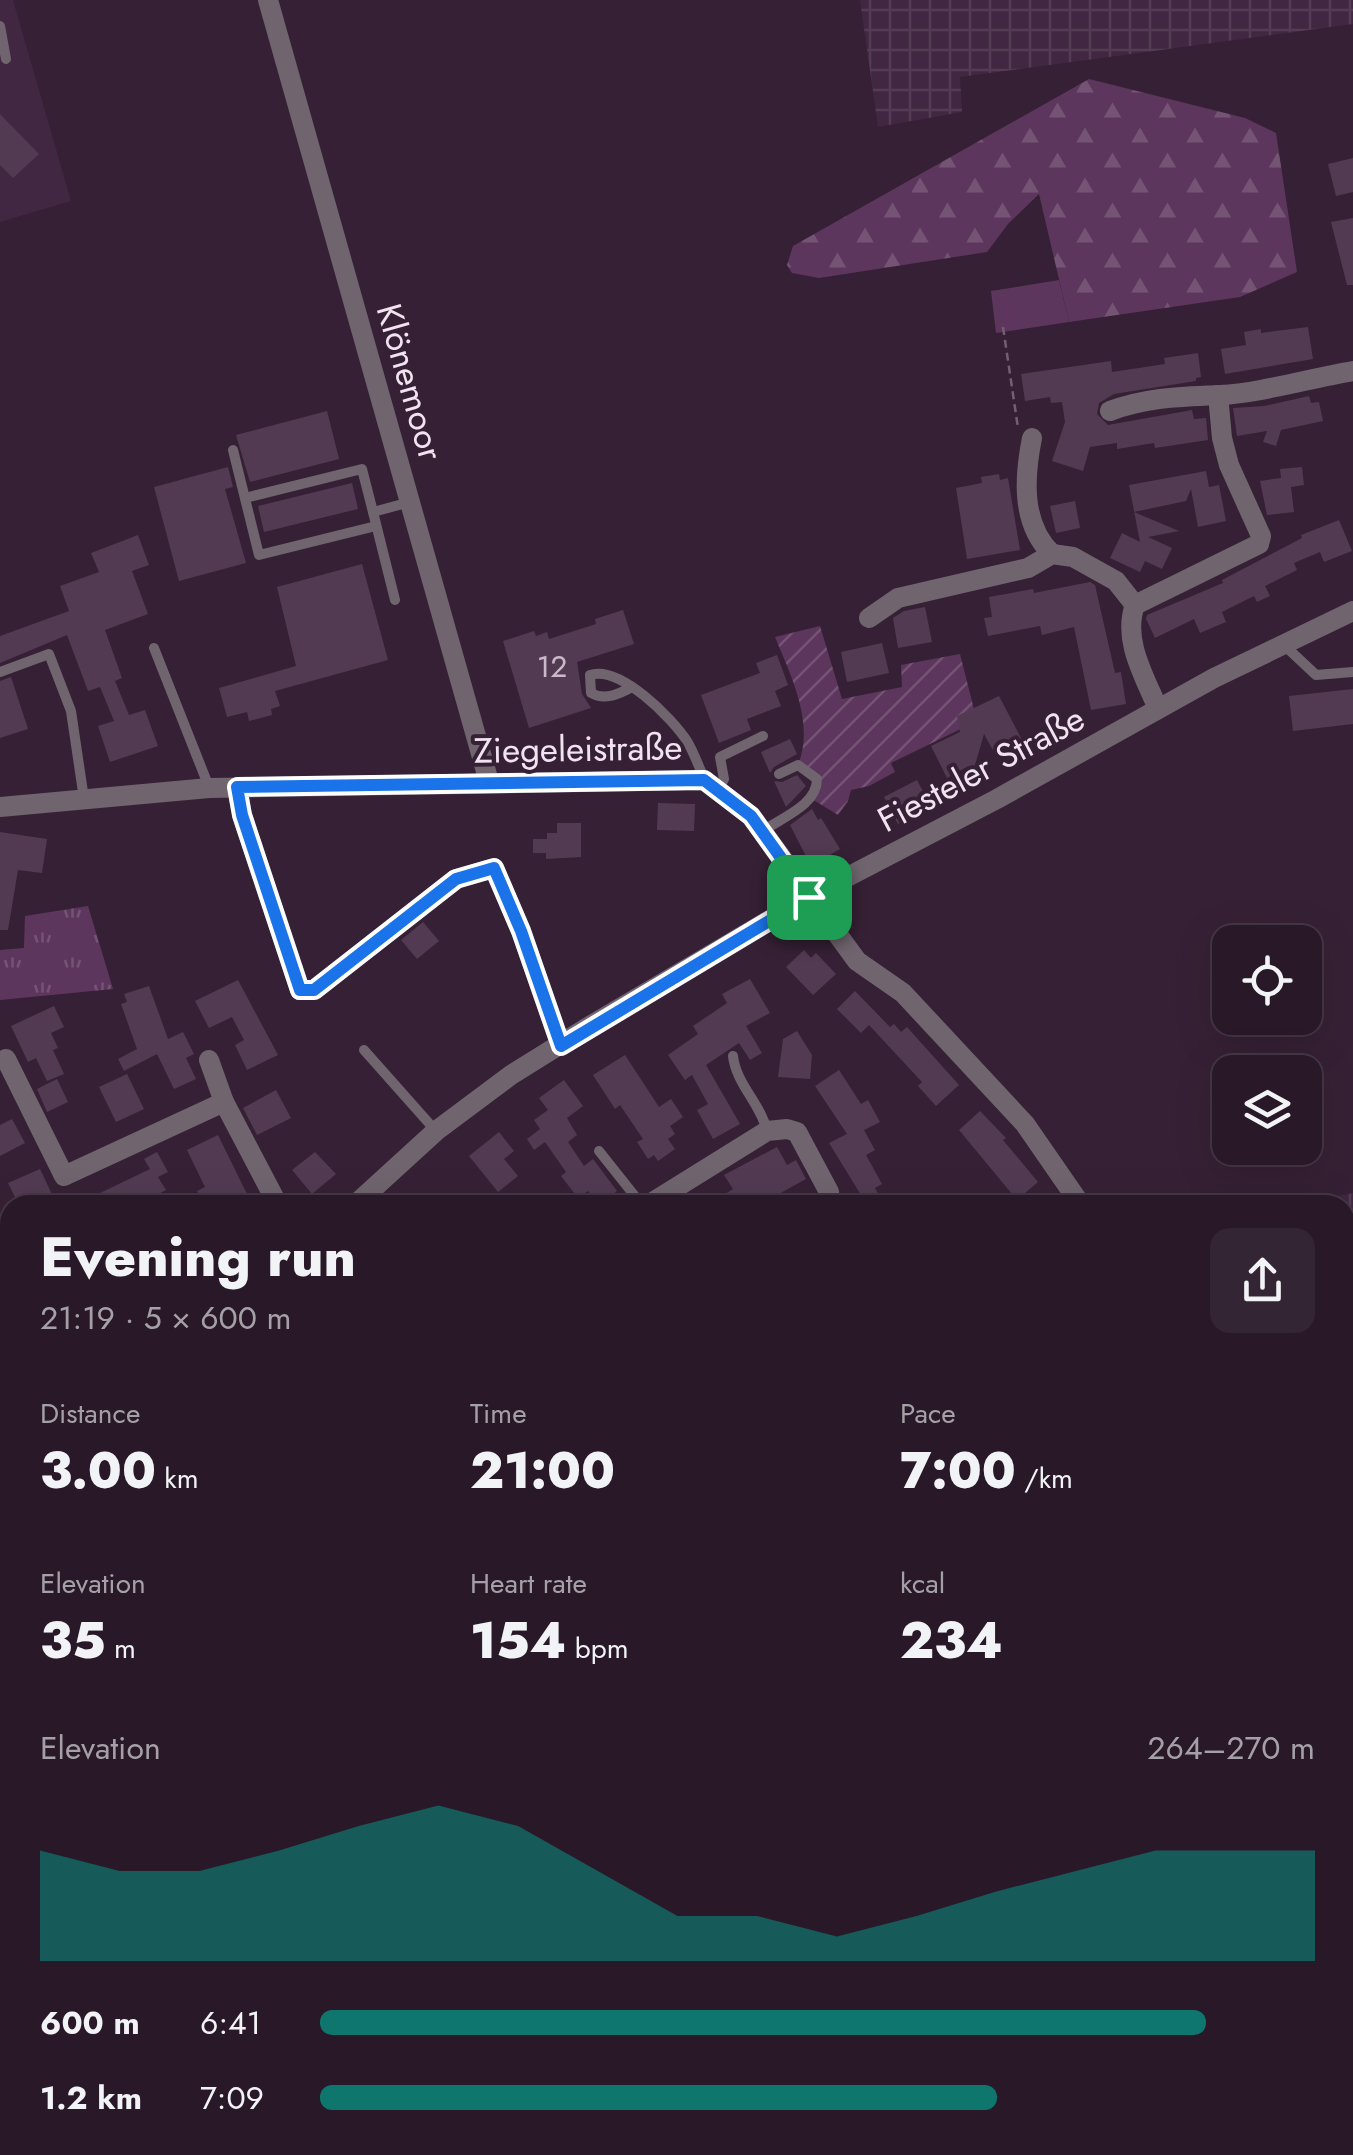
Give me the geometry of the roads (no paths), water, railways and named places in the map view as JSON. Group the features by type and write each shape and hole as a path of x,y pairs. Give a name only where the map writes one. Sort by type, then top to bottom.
{"street":[{"name":"Klönemoor","path":"268,0 489,782"},
{"path":"1110,411 1193,394 1218,395 1353,371"},
{"path":"1158,709 1133,645 1130,616 1134,605 1259,544 1258,529 1225,452 1218,395"},
{"path":"1025,436 1030,513 1038,540 1052,554 1073,557 1116,581 1134,605"},
{"path":"869,618 898,598 1028,568 1052,554"},
{"name":"Fiesteler Straße","path":"367,1195 436,1131 511,1076 809,897 1158,709 1353,611"},
{"name":"Ziegeleistraße","path":"0,808 237,787 489,782 711,785 751,816 857,961 903,993 1024,1124 1075,1195"},
{"path":"237,787 242,815 300,990 314,990 456,879 494,868 521,931 561,1046"},
{"path":"6,1059 64,1176 224,1102"},
{"path":"210,1060 224,1102 273,1195"},
{"path":"661,1195 767,1131 787,1128 797,1132 828,1195"}],"lane":[{"path":"0,26 6,59"},
{"path":"232,450 259,555 376,526"},
{"path":"245,498 362,469 395,600"},
{"path":"373,512 410,502"},
{"path":"1283,644 1316,675 1353,672"},
{"path":"154,648 210,788"},
{"path":"0,672 49,654 70,711 84,800"},
{"path":"632,688 680,730 711,785 724,779 720,757 762,736"},
{"path":"762,832 812,798 817,786 811,772 798,765 779,774"},
{"path":"364,1050 436,1131"},
{"path":"733,1056 767,1131"},
{"path":"599,1151 636,1195"}]}
